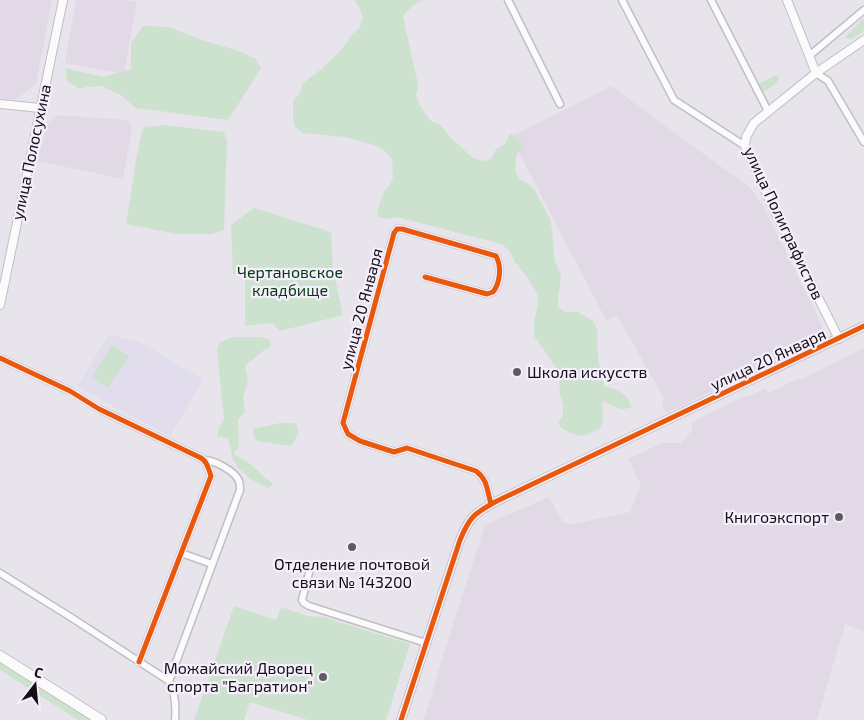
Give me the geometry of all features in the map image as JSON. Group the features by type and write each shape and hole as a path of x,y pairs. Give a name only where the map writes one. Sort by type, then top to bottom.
{"main road":[{"path":"0,656 101,720"}],"street":[{"name":"улица Полосухина","path":"0,305 63,0"},
{"path":"508,0 560,104"},
{"path":"622,0 674,100 745,146"},
{"path":"711,0 768,111"},
{"path":"787,0 816,73 828,81 864,142"},
{"path":"809,56 864,10"},
{"name":"улица Полиграфистов","path":"839,339 776,214 745,146 746,136 751,127 768,111 816,73 864,40"},
{"path":"0,104 40,108"},
{"name":"улица 20 Января","path":"425,277 487,294 493,292 500,278 498,259 496,256 397,229 394,233 385,265 343,424 348,434 360,441 394,452 407,448 476,471 485,479 491,504"},
{"name":"улица 20 Января","path":"401,720 460,540 470,519 476,513 491,504 864,326"},
{"path":"0,358 70,391 204,460 223,466 240,483 240,490 168,681"},
{"path":"139,662 211,476 204,460"},
{"path":"181,553 212,564"},
{"path":"0,573 168,681 171,684 174,697 175,720"},
{"path":"309,573 302,600 309,606 426,643"}],"shaded area":[{"path":"0,0 52,0 36,84 15,100 0,98"},
{"path":"76,0 127,0 137,2 124,74 65,63"},
{"path":"611,86 749,187 764,207 826,334 824,339 666,413 662,405 664,398 617,316 606,320 511,137"},
{"path":"58,115 128,120 132,129 123,179 37,161 48,123"},
{"path":"109,335 140,342 203,380 170,436 77,386"},
{"path":"864,348 864,632 845,624 817,720 424,720 485,525 549,497 563,522 574,524 630,512 641,485 628,459 662,443 681,443 693,429 691,423 743,397 765,389 768,393 799,378 801,380"}],"green space":[{"path":"354,0 423,0 412,6 403,16 416,74 418,87 416,96 420,106 431,121 440,125 473,158 483,161 491,159 496,149 505,144 510,133 519,139 523,146 516,156 515,170 519,179 534,189 550,219 555,261 561,275 558,307 565,312 578,312 593,321 597,329 598,359 604,386 617,390 624,395 631,407 621,409 604,401 602,403 603,423 599,429 586,435 578,436 560,427 558,422 563,416 563,404 560,396 559,374 534,336 534,323 538,303 537,294 509,250 501,244 397,217 386,219 378,217 377,212 382,197 393,177 392,159 385,151 374,145 344,137 303,133 295,127 293,101 299,94 303,83 335,56 352,34 359,29 363,18"},
{"path":"864,18 864,31 851,39 845,38 846,36"},
{"path":"143,26 169,27 205,41 239,51 256,59 261,69 228,120 136,108 119,94 101,86 79,89 67,81 65,68 103,77 131,69 131,43"},
{"path":"775,75 779,79 777,83 765,91 760,90 759,84"},
{"path":"165,125 224,132 227,141 224,230 212,234 177,234 126,224 142,131 145,127"},
{"name":"Чертановское кладбище","path":"254,208 331,232 333,269 343,315 280,331 272,323 245,326 245,274 233,274 231,225"},
{"path":"233,337 260,337 270,340 271,345 269,348 245,366 248,381 243,397 245,412 238,419 239,445 234,454 249,463 273,484 268,488 251,479 239,469 232,458 228,438 217,437 218,430 224,419 217,351 219,344"},
{"path":"112,345 129,356 108,388 92,377"},
{"path":"280,423 294,423 297,426 298,434 291,446 258,441 254,438 253,429"},
{"path":"234,606 276,620 281,607 308,616 323,617 410,644 386,720 308,720 250,702 244,720 194,720"},
{"path":"0,662 90,720 78,720 0,670"}],"cycle path":[{"path":"425,277 487,294 493,292 497,284 499,265 496,256 397,229 394,233 343,423 348,434 360,441 394,452 407,448 476,471 485,482 491,504"},
{"path":"401,720 460,540 473,516 495,502 864,326"},
{"path":"0,358 70,391 99,409 205,461 211,476 139,662"}],"place":[{"name":"Школа искусств","path":"517,372"},
{"name":"Книгоэкспорт","path":"839,517"},
{"name":"Отделение почтовой связи № 143200","path":"352,547"},
{"name":"Можайский Дворец спорта \"Багратион\"","path":"323,677"}]}
